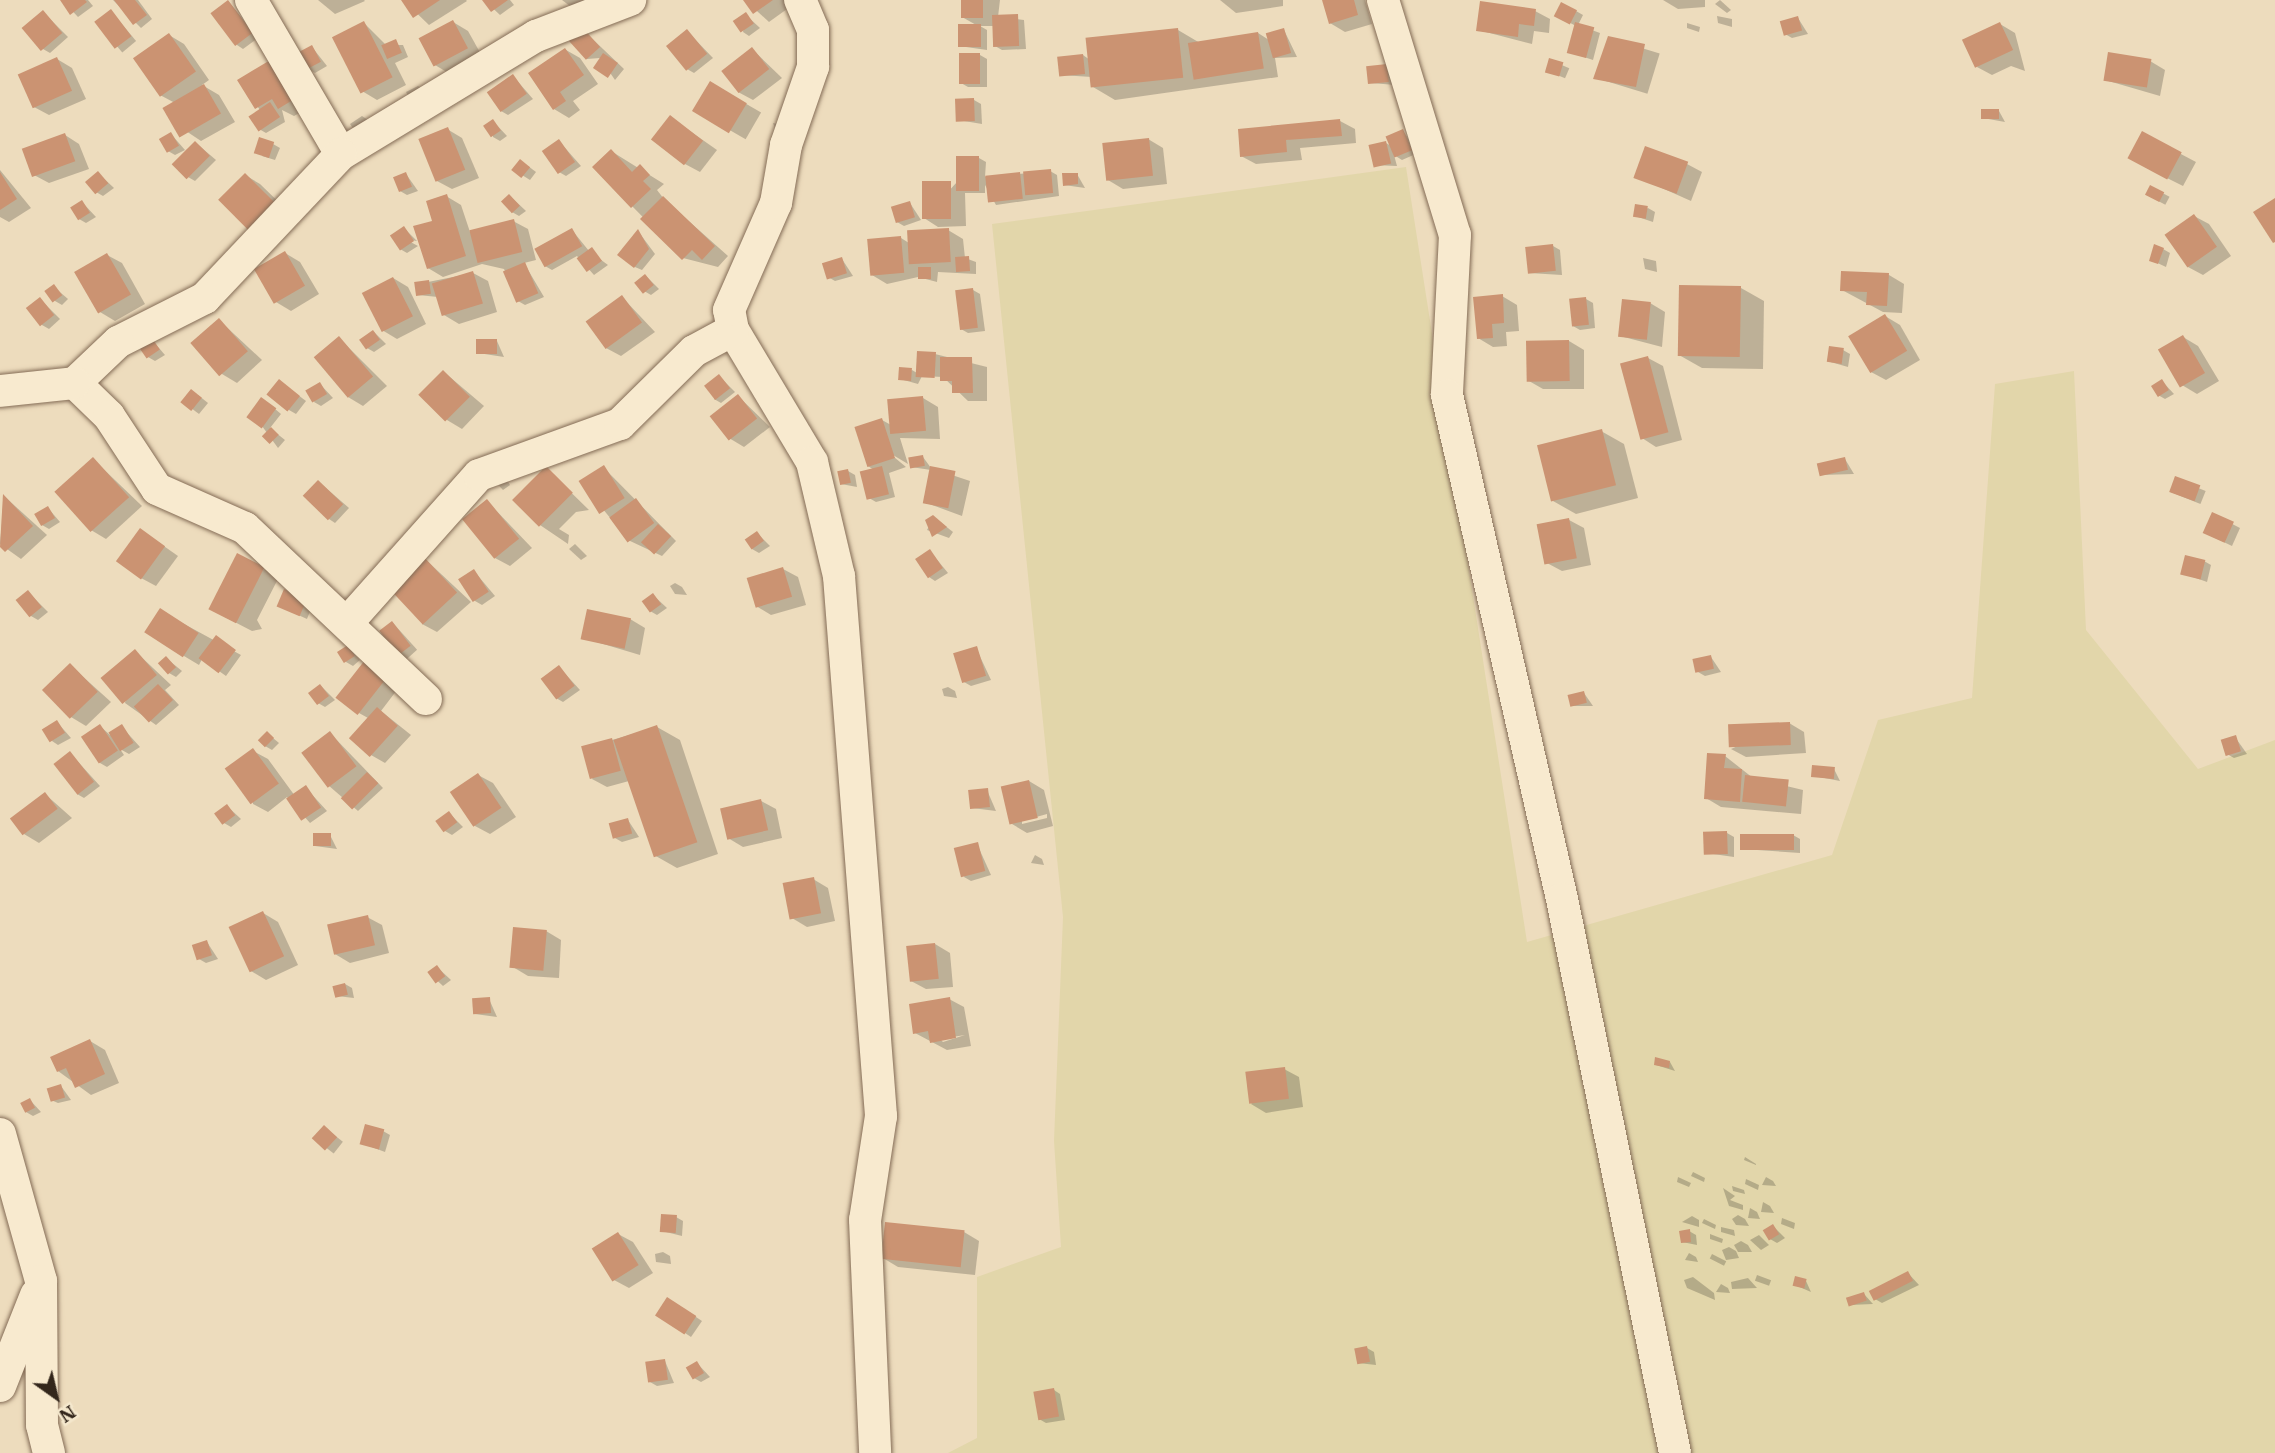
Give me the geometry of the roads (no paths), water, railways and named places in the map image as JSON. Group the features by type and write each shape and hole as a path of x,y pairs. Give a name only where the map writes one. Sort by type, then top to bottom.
{"street":[{"path":"251,0 341,154"},
{"path":"0,391 75,383 118,342 205,298 341,154 536,36 630,0"},
{"path":"800,0 813,30 813,67 786,145 776,202 729,310 733,330 812,462 839,576 881,1116 865,1220 875,1453"},
{"path":"1383,0 1455,235 1447,395 1562,899 1675,1453"},
{"path":"347,623 479,475 620,424 694,351 733,330"},
{"path":"75,383 109,416 158,489 245,528 426,699"},
{"path":"0,1134 41,1281 43,1425 49,1453"},
{"path":"0,1386 41,1281"}]}
